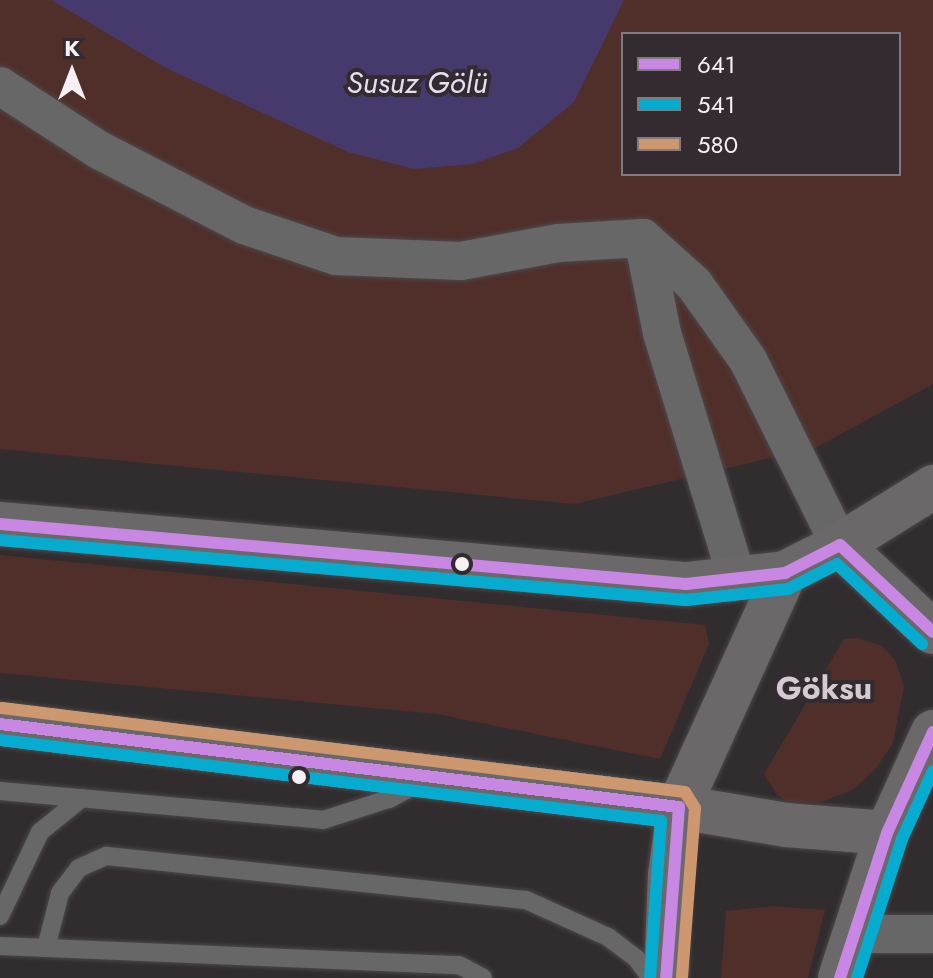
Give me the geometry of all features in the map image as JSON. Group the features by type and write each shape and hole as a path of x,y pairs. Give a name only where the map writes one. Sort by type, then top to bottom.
{"main road":[{"path":"0,524 674,583 785,573 840,545 933,487"},
{"path":"840,545 933,632"},
{"path":"666,978 670,875 679,807 785,573"},
{"path":"0,724 436,773 786,825 887,833"},
{"path":"840,978 887,833 933,732"}],"street":[{"path":"0,86 99,150 193,199 244,225 325,253 461,261 558,243 643,238 694,284 748,360 840,545"},
{"path":"643,238 662,333 737,578"},
{"path":"854,934 933,934"}],"lane":[{"path":"0,791 323,820 389,799 436,773"},
{"path":"0,916 40,832 82,798"},
{"path":"46,948 60,893 79,868 106,856 526,900 608,937 636,958 651,978"},
{"path":"0,946 459,965 483,978"}],"shaded area":[{"path":"0,0 933,0 933,384 817,447 574,504 0,449"},
{"path":"0,555 705,625 709,644 660,759 437,714 0,673"},
{"path":"857,638 882,646 895,660 904,686 893,743 877,767 854,789 819,803 787,801 777,795 764,774 844,639"},
{"path":"773,906 825,910 808,978 721,978 726,911"}],"water":[{"name":"Susuz Gölü","path":"51,0 624,0 574,102 518,148 472,164 414,169 348,152 166,68"}],"transit line":[{"name":"641","path":"0,524 686,584 785,573 840,545 933,632"},
{"name":"541","path":"0,540 686,600 788,589 837,564 922,644"},
{"name":"580","path":"2,708 685,792 695,808 682,978"},
{"name":"641","path":"0,724 679,807 666,978"},
{"name":"641","path":"840,978 887,833 933,732"},
{"name":"541","path":"0,740 661,821 650,977"},
{"name":"541","path":"857,978 902,839 933,771"}],"district":[{"name":"Göksu","path":"824,688"}]}
